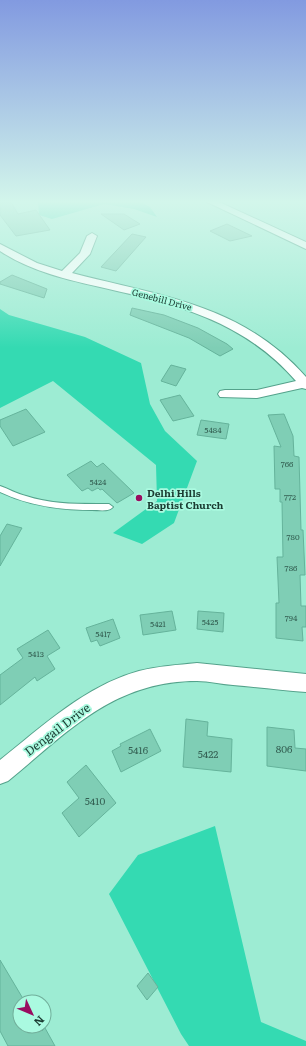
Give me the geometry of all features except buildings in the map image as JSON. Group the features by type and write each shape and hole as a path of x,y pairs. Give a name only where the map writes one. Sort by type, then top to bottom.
{"street":[{"name":"Genebill Drive","path":"7,251 32,265 64,275 170,300 212,314 234,324 269,347 306,384"},
{"path":"64,275 85,254 86,251"},
{"path":"225,394 257,394 306,384"},
{"name":"Dengail Drive","path":"0,773 81,708 113,690 139,680 165,675 198,672 306,684"}],"lane":[{"path":"0,489 32,502 81,507 109,507"}],"green space":[{"path":"0,309 9,315 85,337 141,363 150,404 165,431 197,461 174,523 142,544 113,533 157,501 156,465 53,381 0,408"},
{"path":"215,826 261,1022 306,1041 306,1046 189,1046 181,1034 109,894 138,855"}],"place":[{"name":"Delhi Hills Baptist Church","path":"139,498"}]}
